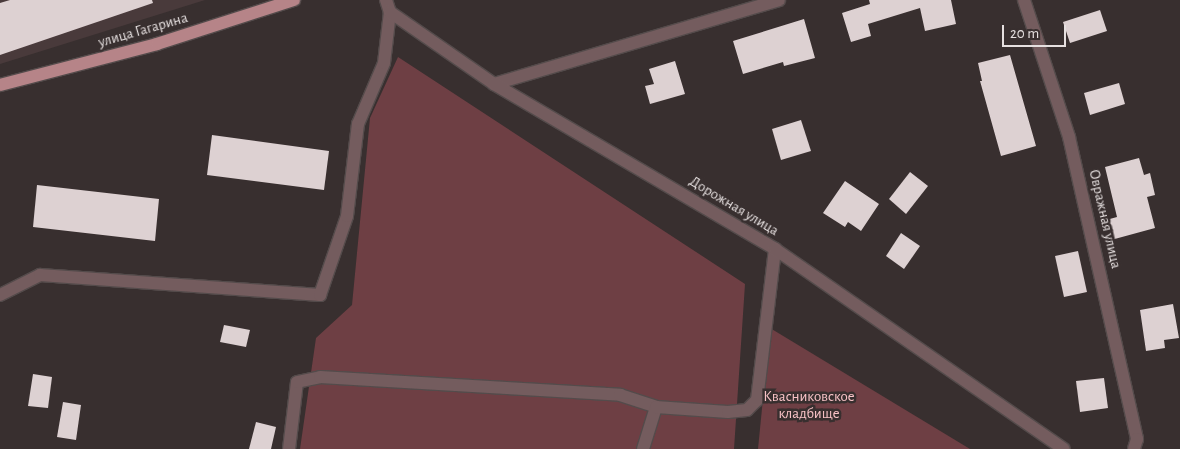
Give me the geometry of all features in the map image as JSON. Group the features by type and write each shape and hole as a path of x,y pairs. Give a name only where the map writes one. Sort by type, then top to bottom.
{"main road":[{"name":"улица Гагарина","path":"0,85 157,44 294,0"}],"street":[{"path":"494,84 779,0"},
{"name":"Овражная улица","path":"1024,0 1069,137 1137,439 1134,449"},
{"path":"0,295 40,275 320,295 347,216 358,124 384,63 388,6"},
{"name":"Дорожная улица","path":"388,6 494,84 775,249 1064,449"},
{"path":"289,449 297,382 320,376 620,395 656,407 728,412 747,410 757,400 775,249"},
{"path":"643,449 656,407"}],"shaded area":[{"path":"0,0 205,0 0,64"}],"green space":[{"path":"398,57 745,284 734,449 300,449 316,338 352,305 370,118"},
{"name":"Квасниковское кладбище","path":"770,328 970,449 758,449"}],"building":[{"path":"10,0 152,0 153,3 0,55 0,3"},
{"path":"869,0 951,0 956,24 925,31 920,8 868,24 871,36 851,42 842,13 870,4"},
{"path":"1100,10 1107,31 1070,43 1063,22"},
{"path":"804,19 815,58 784,66 783,62 743,74 733,41"},
{"path":"1010,55 1036,146 1001,156 980,81 982,81 978,63"},
{"path":"675,61 685,94 650,104 645,86 654,84 649,69"},
{"path":"1119,83 1125,104 1090,115 1084,93"},
{"path":"801,120 811,151 781,160 772,129"},
{"path":"212,135 329,151 324,190 207,175"},
{"path":"1139,158 1144,175 1150,173 1155,195 1147,197 1155,228 1111,240 1106,220 1117,217 1105,167"},
{"path":"910,172 928,186 906,214 889,199"},
{"path":"845,181 879,204 861,231 848,222 845,227 823,213"},
{"path":"37,185 159,199 155,241 33,227"},
{"path":"901,233 920,246 904,269 886,256"},
{"path":"1078,251 1087,292 1064,297 1055,256"},
{"path":"1173,304 1179,338 1164,340 1165,348 1146,351 1140,310"},
{"path":"224,325 250,330 246,347 220,342"},
{"path":"33,374 52,377 48,408 28,406"},
{"path":"1104,378 1108,408 1080,412 1076,381"},
{"path":"63,402 81,405 76,440 57,437"},
{"path":"256,422 276,427 271,449 249,449"}]}
